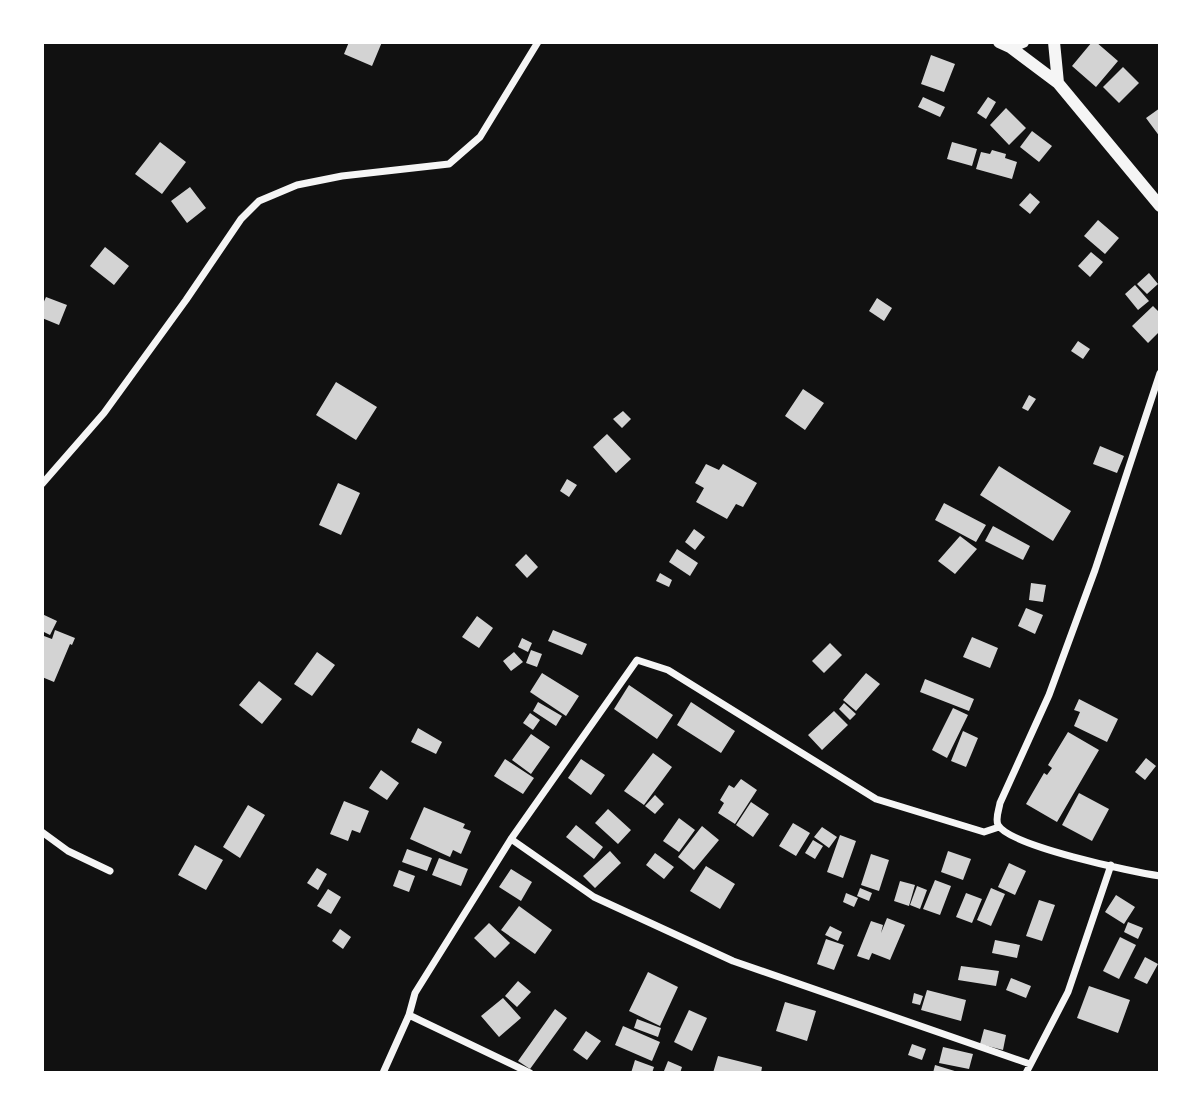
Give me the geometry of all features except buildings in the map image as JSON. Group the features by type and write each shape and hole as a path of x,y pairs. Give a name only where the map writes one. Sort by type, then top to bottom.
{"street":[{"path":"42,484 104,413 241,219 259,201 296,185 342,176 449,164 480,136 538,42"},
{"path":"1004,45 1023,42"},
{"path":"1054,42 1058,83"},
{"path":"1004,45 1058,83 1160,206"},
{"path":"1160,373 1095,570 1054,683 1000,803 996,818 999,827 1012,837 1160,876"},
{"path":"383,1073 409,1015 415,993 511,839 637,660 668,670 876,799 984,832 999,827"},
{"path":"42,832 68,851 110,871"},
{"path":"511,839 594,897 733,961 1030,1064"},
{"path":"1026,1073 1068,992 1111,865"},
{"path":"409,1015 530,1073"}]}
